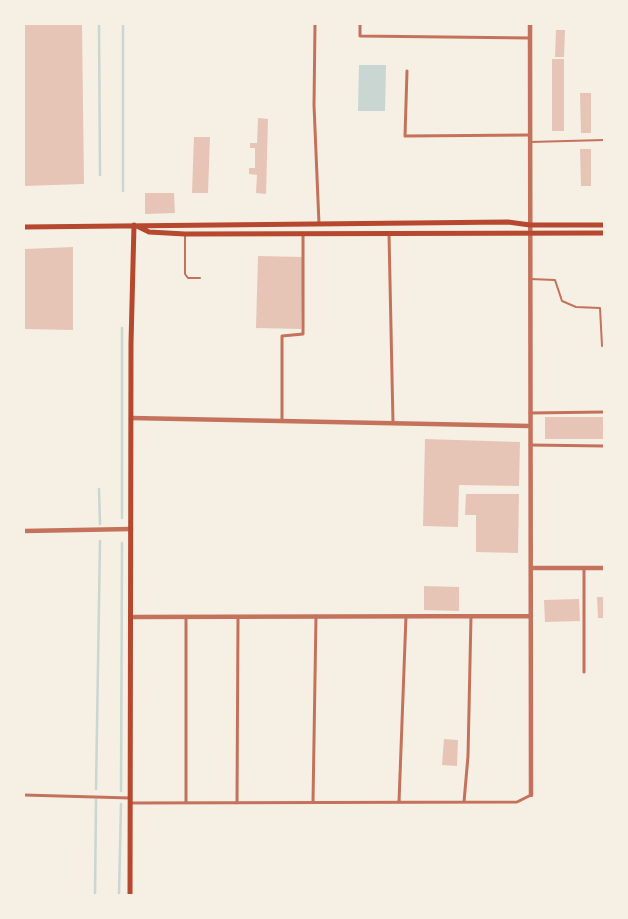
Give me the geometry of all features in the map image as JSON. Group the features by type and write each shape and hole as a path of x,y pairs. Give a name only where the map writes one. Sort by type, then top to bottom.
{"main road":[{"path":"24,227 508,222 530,225 604,225"},
{"path":"134,225 149,232 185,234 604,233"},
{"path":"130,895 131,418 134,225"}],"street":[{"path":"315,24 314,105 319,225"},
{"path":"360,24 360,36 530,38"},
{"path":"24,795 186,803 237,803 517,802 531,795 530,24"},
{"path":"406,71 405,136 530,135"},
{"path":"282,421 282,336 303,334 303,233"},
{"path":"390,233 393,423"},
{"path":"530,413 604,412"},
{"path":"131,418 530,426"},
{"path":"530,445 604,446"},
{"path":"24,531 131,529"},
{"path":"531,568 604,568"},
{"path":"584,569 584,672"},
{"path":"313,802 316,616"},
{"path":"399,802 406,616"},
{"path":"464,802 468,756 471,616"},
{"path":"131,617 530,616"},
{"path":"186,617 186,803"},
{"path":"237,803 238,617"}],"lane":[{"path":"530,142 604,140"},
{"path":"185,234 185,274 188,278 200,278"},
{"path":"530,279 555,280 562,300 576,307 600,308 602,346"}],"shaded area":[{"path":"359,65 386,65 385,111 358,111"}],"building":[{"path":"24,24 82,24 84,184 24,186"},
{"path":"556,30 565,30 564,57 555,57"},
{"path":"552,59 564,59 564,131 552,131"},
{"path":"580,93 591,93 591,133 581,133"},
{"path":"258,118 268,119 266,194 256,193 257,175 249,174 249,168 255,168 255,148 250,148 250,143 257,143"},
{"path":"194,137 210,137 208,193 192,193"},
{"path":"580,149 591,149 591,186 581,186"},
{"path":"145,193 174,193 175,213 145,214"},
{"path":"73,247 73,330 24,329 24,249"},
{"path":"258,256 303,257 301,329 256,328"},
{"path":"545,417 604,417 604,439 545,439"},
{"path":"425,439 520,442 519,486 459,485 458,527 423,526"},
{"path":"466,494 519,494 518,553 476,552 476,515 465,515"},
{"path":"424,586 459,587 459,611 424,610"},
{"path":"597,597 604,597 604,618 598,618"},
{"path":"579,599 580,621 545,622 544,600"},
{"path":"444,739 458,740 457,766 442,765"}],"waterway":[{"path":"99,24 100,175"},
{"path":"123,24 123,191"},
{"path":"122,328 122,518"},
{"path":"99,489 100,524"},
{"path":"96,789 100,541"},
{"path":"121,791 122,543"},
{"path":"95,895 96,800"},
{"path":"119,895 121,804"}]}
